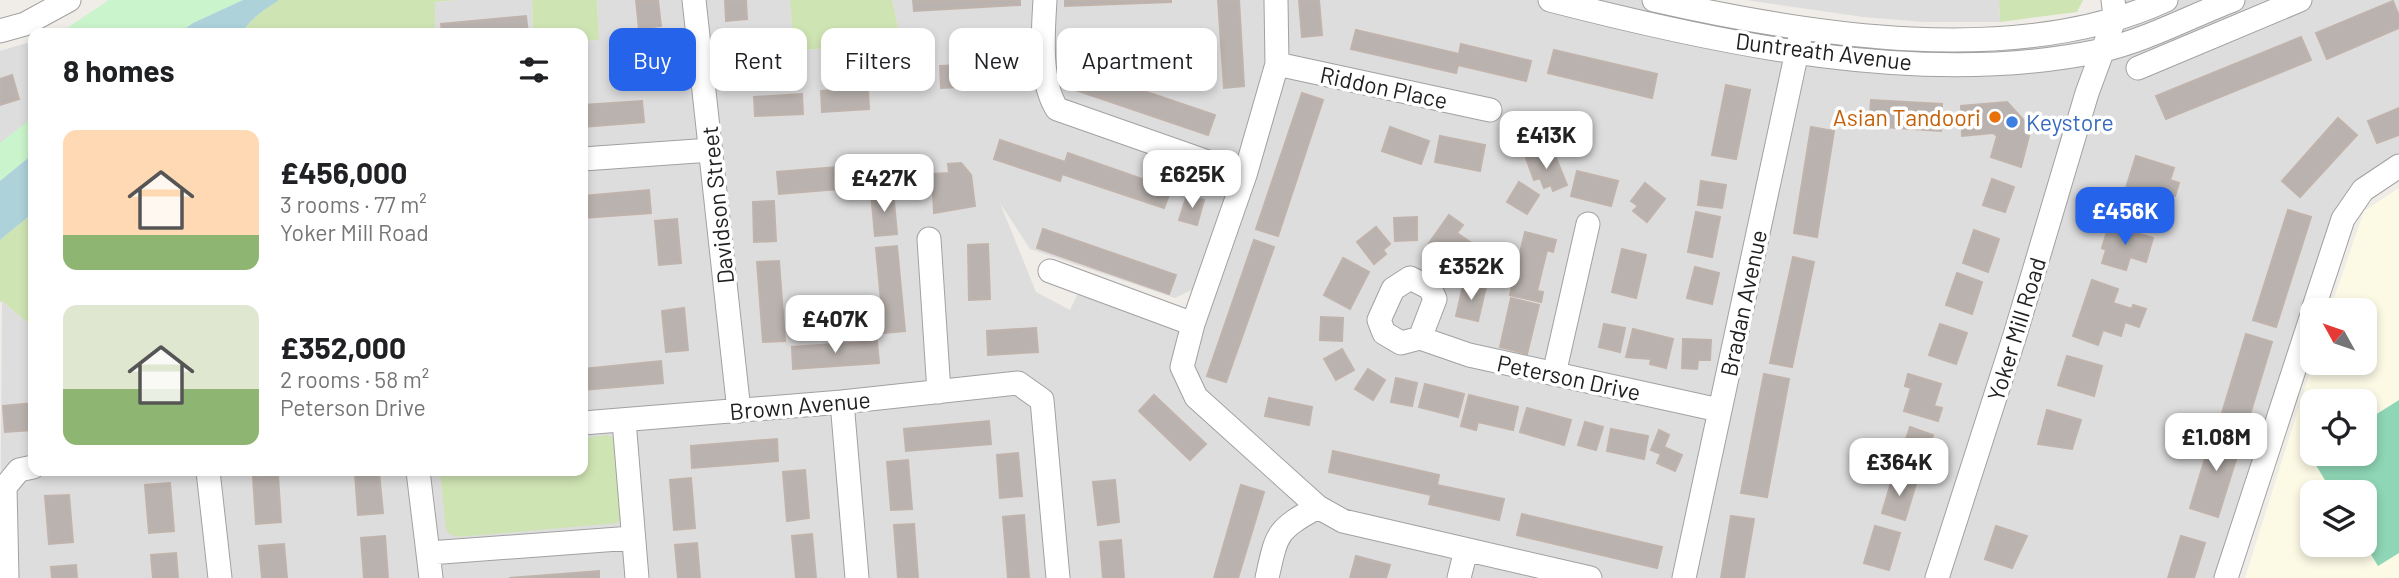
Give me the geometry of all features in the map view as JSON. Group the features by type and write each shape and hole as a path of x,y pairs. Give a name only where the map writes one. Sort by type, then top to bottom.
{"street":[{"path":"0,31 26,24 69,0"},
{"name":"Davidson Street","path":"694,0 739,411"},
{"path":"1045,0 1044,32 1049,97 1057,109 1245,175"},
{"path":"1276,0 1277,64 1245,175 1193,324 1182,368 1196,397 1318,507 1343,521 1590,578"},
{"name":"Duntreath Avenue","path":"1549,0 1657,27 1797,52 1945,64 2061,57 2101,50 2230,1"},
{"name":"Duntreath Avenue","path":"1660,1 1802,28 1952,40 2058,32 2114,9 2166,0"},
{"path":"2138,68 2300,0"},
{"path":"1657,27 1660,1"},
{"path":"2230,1 2236,26"},
{"name":"Yoker Mill Road","path":"1937,578 2015,335 2114,9"},
{"name":"Bradan Avenue","path":"1684,578 1802,28"},
{"name":"Riddon Place","path":"1277,64 1490,110"},
{"path":"588,159 712,150"},
{"path":"2318,298 2343,219 2363,190 2399,166"},
{"path":"1555,374 1588,225"},
{"path":"929,239 939,392"},
{"path":"1049,271 1193,324"},
{"name":"Peterson Drive","path":"1420,338 1469,355 1720,410"},
{"path":"2226,578 2300,352"},
{"name":"Brown Avenue","path":"588,423 842,402 1018,383 1042,400 1058,578"},
{"path":"842,402 857,578"},
{"path":"624,421 637,578"},
{"path":"7,578 2,550 5,487 19,470 28,468"},
{"path":"209,476 220,578"},
{"path":"419,476 430,578"},
{"path":"1267,578 1275,541 1282,529 1318,507"},
{"path":"429,553 632,538"},
{"path":"1459,578 1465,550"}],"shaded area":[{"path":"532,0 533,28 435,28 435,2"},
{"path":"597,0 790,0 793,28 710,28 710,91 807,91 807,50 821,49 821,91 935,91 935,28 898,28 892,0 1036,0 1037,28 949,28 949,91 1040,91 1041,102 1047,116 1216,175 1228,195 1196,288 1175,298 1030,249 1000,203 1036,292 1070,310 1083,283 1193,324 1245,176 1057,109 1045,0 1654,0 1909,39 2115,17 2113,0 2399,0 2399,166 2363,190 2325,298 2300,298 2300,368 2226,578 0,578 2,301 28,323 28,476 588,476 588,41 599,40"},
{"path":"1746,0 1999,0 2000,22 1924,22 1863,17"},
{"path":"28,43 28,122 0,145 0,51"},
{"path":"2399,188 2399,578 2245,578 2300,403 2300,466 2377,466 2377,389 2304,389 2309,375 2377,375 2377,298 2334,298 2364,211"}],"green space":[{"path":"109,0 243,0 186,28 67,28"},
{"path":"279,0 458,0 435,2 435,28 245,28"},
{"path":"532,0 597,0 599,40 588,41 588,28 533,28"},
{"path":"790,0 892,0 898,28 821,28 821,48 807,50 807,28 792,28"},
{"path":"1999,0 2083,0 2077,12 2000,22"},
{"path":"28,121 28,158 0,181 0,143"},
{"path":"28,217 28,323 2,301 0,303 0,240"},
{"path":"2399,400 2399,553 2378,566 2373,557 2377,557 2377,480 2325,480 2317,466 2377,466 2377,414"},
{"path":"607,435 616,439 625,514 618,523 458,537 449,534 446,529 441,476 588,476 588,437"}],"water":[{"path":"243,0 279,0 245,28 186,28"},
{"path":"28,158 28,217 0,240 0,181"}],"building":[{"path":"636,0 658,0 661,26 639,28"},
{"path":"725,0 746,0 747,19 726,21"},
{"path":"913,0 1020,0 1020,5 914,11"},
{"path":"1065,0 1171,0 1171,2 1065,6"},
{"path":"1218,0 1239,0 1244,86 1224,88"},
{"path":"1299,0 1319,0 1322,35 1302,37"},
{"path":"2393,1 2399,16 2399,28 2327,59 2316,33"},
{"path":"526,16 527,28 441,28 441,24"},
{"path":"1356,30 1459,54 1461,44 1531,61 1526,81 1458,65 1456,73 1351,49"},
{"path":"2301,37 2311,60 2166,119 2156,96"},
{"path":"1554,50 1657,74 1652,98 1548,73"},
{"path":"940,66 949,66 949,88 941,88"},
{"path":"12,75 19,99 0,105 0,79"},
{"path":"1726,85 1750,90 1736,159 1712,155"},
{"path":"821,91 868,91 869,109 822,112"},
{"path":"1078,91 1144,91 1215,115 1208,135"},
{"path":"1302,93 1323,100 1278,236 1256,229"},
{"path":"802,94 803,114 755,116 754,97"},
{"path":"1871,100 1942,104 1941,131 1869,126"},
{"path":"642,101 644,122 588,127 588,105"},
{"path":"2007,102 2031,128 2021,167 1991,157 1997,136 1993,133 1962,136 1961,106"},
{"path":"2399,108 2399,135 2377,143 2368,121"},
{"path":"2338,118 2357,135 2300,197 2282,181"},
{"path":"1390,127 1429,141 1421,164 1382,151"},
{"path":"1811,127 1834,131 1817,237 1794,233"},
{"path":"1440,136 1485,145 1480,171 1435,162"},
{"path":"1000,140 1065,162 1068,153 1171,189 1164,208 1062,174 1060,181 994,159"},
{"path":"1542,151 1547,162 1556,158 1567,185 1553,191 1551,185 1544,188 1540,178 1534,180 1526,158"},
{"path":"2136,156 2174,168 2170,180 2179,183 2175,196 2164,193 2160,205 2124,194"},
{"path":"961,163 971,175 975,206 934,213 932,174 949,173 948,164"},
{"path":"862,165 864,187 779,194 777,172"},
{"path":"1577,171 1618,181 1611,206 1571,196"},
{"path":"1992,179 2014,187 2005,212 1983,205"},
{"path":"1701,181 1726,185 1722,208 1698,205"},
{"path":"1519,182 1539,195 1527,214 1507,202"},
{"path":"1645,183 1665,199 1647,222 1633,211 1638,206 1631,201"},
{"path":"649,190 651,213 588,218 588,196"},
{"path":"893,191 897,234 875,236 871,193"},
{"path":"1187,195 1204,200 1197,225 1179,220"},
{"path":"774,201 776,241 754,242 753,202"},
{"path":"2288,210 2311,217 2276,327 2253,320"},
{"path":"1696,212 1720,217 1712,257 1688,252"},
{"path":"1449,215 1463,225 1457,233 1476,246 1460,270 1447,261 1450,257 1427,246"},
{"path":"1417,217 1417,240 1395,241 1394,218"},
{"path":"677,219 681,263 659,265 655,221"},
{"path":"2109,225 2153,238 2146,262 2130,257 2126,270 2102,263 2106,250 2102,248"},
{"path":"1376,227 1390,244 1383,250 1386,254 1374,264 1357,242"},
{"path":"1043,229 1176,275 1169,294 1037,248"},
{"path":"1974,230 1999,239 1988,272 1963,263"},
{"path":"1525,232 1556,240 1553,252 1547,250 1537,291 1543,292 1541,302 1510,295"},
{"path":"1254,240 1274,247 1226,382 1207,376"},
{"path":"988,244 990,299 969,300 968,245"},
{"path":"897,246 905,331 884,333 876,248"},
{"path":"1622,249 1646,255 1636,298 1612,292"},
{"path":"1793,257 1814,262 1792,367 1770,363"},
{"path":"1343,258 1369,272 1350,309 1324,295"},
{"path":"779,261 785,341 763,342 757,262"},
{"path":"1695,267 1719,273 1712,304 1687,298"},
{"path":"1957,273 1982,282 1972,314 1946,305"},
{"path":"2092,280 2118,289 2113,303 2132,309 2133,305 2146,309 2139,327 2125,322 2121,336 2103,330 2098,345 2073,336"},
{"path":"1464,282 1486,287 1478,321 1456,316"},
{"path":"1511,298 1539,305 1527,354 1500,347"},
{"path":"684,308 688,350 666,352 662,311"},
{"path":"1321,317 1343,318 1342,341 1320,340"},
{"path":"1604,324 1625,328 1620,352 1599,347"},
{"path":"1940,324 1967,333 1956,364 1929,355"},
{"path":"1036,328 1038,352 988,355 987,331"},
{"path":"1633,329 1673,339 1666,368 1650,364 1651,359 1626,357"},
{"path":"2246,334 2272,342 2248,421 2222,413"},
{"path":"1683,339 1711,340 1710,360 1698,360 1697,369 1682,368"},
{"path":"877,341 879,363 793,369 792,347"},
{"path":"1342,349 1354,370 1336,380 1324,359"},
{"path":"2067,356 2102,366 2094,396 2058,385"},
{"path":"661,361 663,383 588,390 588,368"},
{"path":"1368,369 1385,380 1373,400 1355,389"},
{"path":"1764,374 1789,379 1767,497 1741,493"},
{"path":"1908,374 1941,384 1934,406 1942,408 1938,421 1904,411 1911,388 1905,386"},
{"path":"1396,378 1417,383 1412,406 1391,402"},
{"path":"1425,384 1464,394 1458,417 1419,407"},
{"path":"1154,395 1206,444 1190,460 1139,411"},
{"path":"1469,395 1518,407 1513,430 1478,422 1476,430 1461,426"},
{"path":"1269,398 1312,407 1309,425 1265,416"},
{"path":"28,404 28,430 5,432 3,406"},
{"path":"1527,408 1571,420 1564,445 1520,432"},
{"path":"2047,410 2081,420 2072,449 2038,444"},
{"path":"989,421 991,444 906,451 904,429"},
{"path":"1585,422 1603,427 1596,450 1578,445"},
{"path":"1910,427 1933,435 1920,472 1898,464"},
{"path":"1611,429 1648,436 1644,459 1607,451"},
{"path":"2214,429 2243,437 2218,517 2190,508"},
{"path":"1659,430 1669,435 1664,447 1682,455 1675,471 1657,463 1661,454 1651,450"},
{"path":"777,439 778,461 692,468 691,446"},
{"path":"1333,451 1439,475 1437,485 1504,499 1499,520 1429,504 1431,495 1329,472"},
{"path":"1018,453 1022,496 1000,498 997,455"},
{"path":"908,460 912,509 891,510 887,462"},
{"path":"805,470 809,518 787,521 783,472"},
{"path":"278,476 281,522 256,524 253,477"},
{"path":"355,476 379,476 383,513 358,515"},
{"path":"1893,476 1916,484 1905,520 1882,513"},
{"path":"691,478 695,528 674,530 670,480"},
{"path":"1115,480 1119,522 1098,525 1093,482"},
{"path":"170,483 174,531 149,533 145,485"},
{"path":"1241,485 1264,492 1238,578 1214,578"},
{"path":"69,495 73,542 49,544 45,496"},
{"path":"1522,514 1662,547 1657,568 1517,535"},
{"path":"1024,515 1029,578 1008,578 1003,517"},
{"path":"1731,516 1754,519 1744,578 1721,578"},
{"path":"914,524 918,578 898,578 894,525"},
{"path":"1875,526 1900,533 1889,570 1864,563"},
{"path":"1996,526 2027,536 2012,568 1985,559"},
{"path":"812,534 816,578 796,578 792,536"},
{"path":"385,536 388,578 364,578 361,538"},
{"path":"2181,536 2205,543 2194,578 2168,578"},
{"path":"1121,540 1124,578 1103,578 1100,542"},
{"path":"697,543 700,578 678,578 675,545"},
{"path":"284,544 287,578 262,578 259,546"},
{"path":"176,553 178,578 153,578 151,555"},
{"path":"1356,556 1390,565 1386,578 1350,578"},
{"path":"76,565 77,578 52,578 51,567"},
{"path":"599,571 599,578 509,578"}],"place":[{"name":"Asian Tandoori","path":"1995,117"},
{"name":"Keystore","path":"2012,122"}]}
